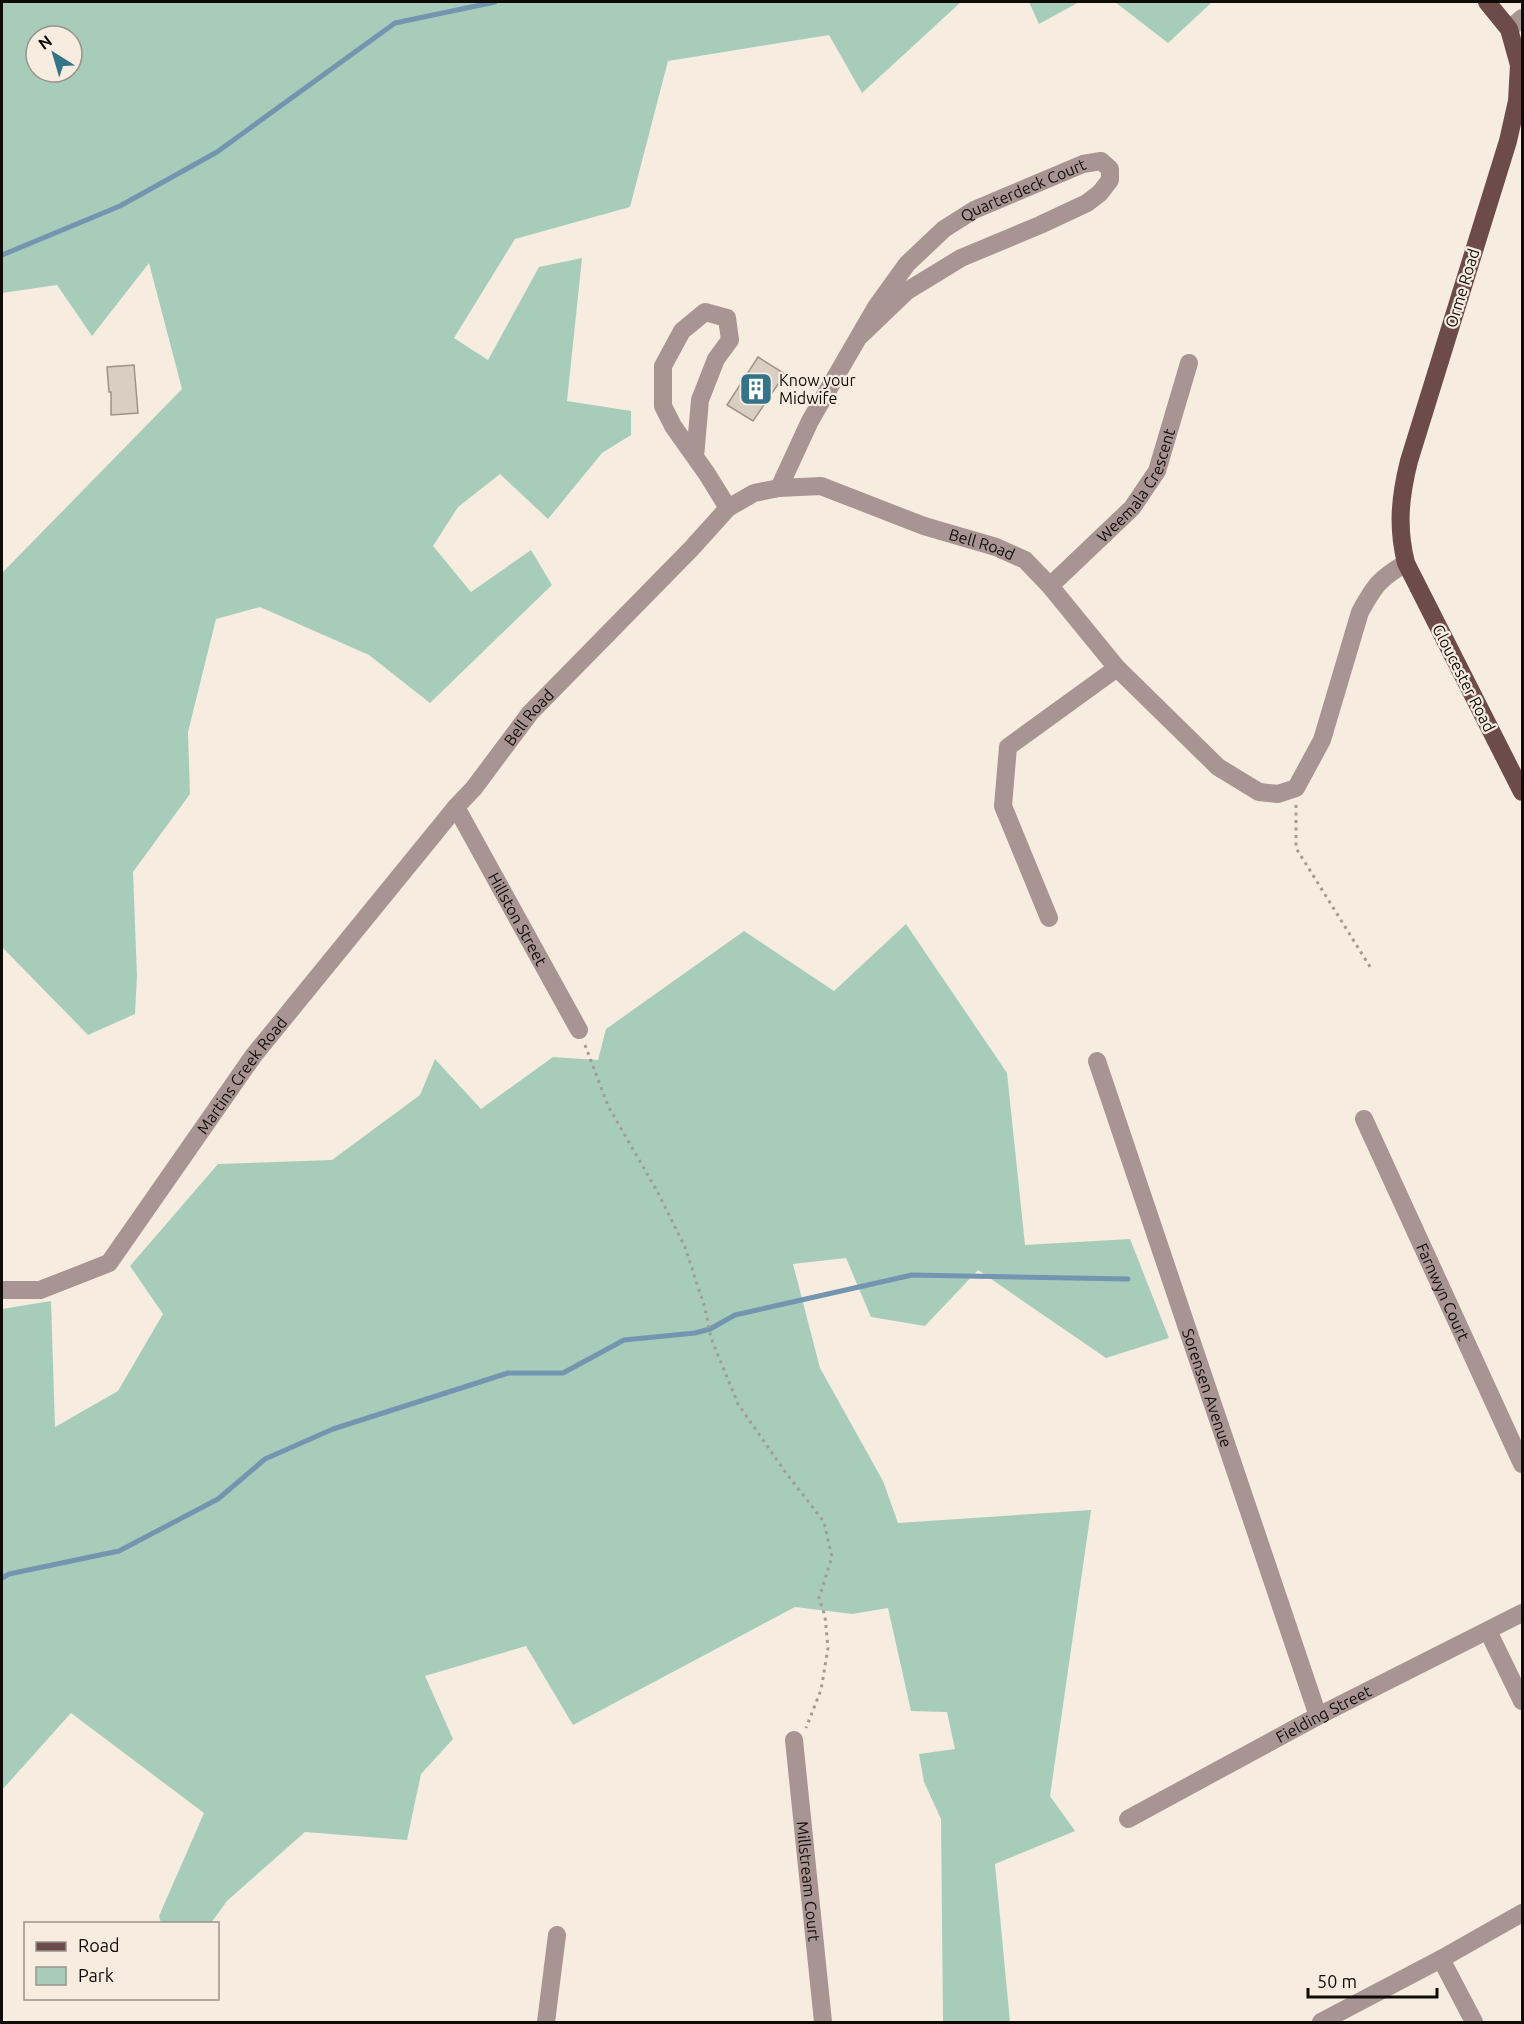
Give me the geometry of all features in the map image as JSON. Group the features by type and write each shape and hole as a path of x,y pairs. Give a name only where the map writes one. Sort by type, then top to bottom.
{"main road":[{"path":"1487,2 1516,24"},
{"name":"Orme Road","path":"1406,563 1400,538 1400,513 1405,477 1508,141 1517,101 1519,65 1516,24"},
{"name":"Gloucester Road","path":"1406,563 1522,792"}],"street":[{"name":"Quarterdeck Court","path":"779,488 810,421 876,307 907,264 944,229 974,210 1083,164 1101,161 1110,169 1110,180 1100,193 1087,203 961,258 907,291 859,337"},
{"path":"696,457 700,400 716,359 730,340 727,318 705,312 682,331 663,366 663,406 673,426 728,507"},
{"name":"Weemala Crescent","path":"1050,585 1132,508 1157,471 1189,363"},
{"name":"Bell Road","path":"456,807 474,788 530,713 691,549 728,507 754,493 779,488 821,486 924,526 996,547 1026,560 1050,585 1117,668 1149,702 1218,767 1259,792 1278,794 1296,788"},
{"path":"1296,788 1322,740 1360,612 1371,592 1384,576 1406,563"},
{"path":"1049,918 1003,806 1008,747 1117,668"},
{"name":"Hillston Street","path":"456,807 579,1030"},
{"name":"Martins Creek Road","path":"2,1290 40,1290 109,1263 254,1055 456,807"},
{"name":"Sorensen Avenue","path":"1097,1060 1317,1716"},
{"name":"Farnwyn Court","path":"1364,1119 1522,1464"},
{"name":"Fielding Street","path":"1128,1819 1317,1716 1522,1613"},
{"path":"1488,1631 1522,1701"},
{"name":"Millstream Court","path":"794,1740 822,2022"},
{"path":"1321,2022 1441,1959 1522,1912"},
{"path":"546,2022 557,1935"},
{"path":"1441,1959 1474,2022"}],"path":[{"path":"1296,788 1296,848 1372,970"},
{"path":"579,1030 609,1106 657,1191 685,1247 705,1308 711,1338 738,1404 786,1473 824,1522 832,1557 819,1598 825,1616 828,1648 817,1699 807,1726 794,1740"}],"green space":[{"path":"2,2 961,2 862,93 829,35 668,61 630,207 515,239 454,338 488,360 539,267 582,258 567,401 631,411 631,435 602,453 548,519 500,474 458,507 433,546 471,592 531,550 552,585 430,703 369,655 260,607 216,619 188,732 190,794 133,872 137,976 135,1014 88,1035 2,947 2,573 182,389 149,263 92,336 57,285 2,293"},
{"path":"1029,2 1079,2 1039,24"},
{"path":"1115,2 1212,2 1168,43"},
{"path":"906,924 1007,1073 1025,1245 1130,1239 1169,1338 1106,1358 978,1270 925,1326 871,1317 846,1258 793,1264 820,1368 883,1481 898,1523 1091,1510 1050,1796 1075,1831 995,1864 1010,2022 943,2022 941,1819 924,1782 919,1754 955,1749 947,1712 911,1711 888,1608 852,1614 795,1607 573,1725 526,1646 425,1676 453,1739 421,1774 407,1840 305,1832 227,1901 212,1922 161,1922 159,1916 204,1813 71,1713 2,1790 2,1309 51,1301 55,1427 118,1391 163,1314 130,1266 218,1164 332,1160 420,1095 435,1059 481,1109 553,1057 598,1060 606,1029 744,931 834,991"}],"building":[{"name":"Know your Midwife","path":"758,357 785,374 753,421 727,405"},
{"path":"134,365 138,413 111,415 111,392 109,392 107,367"}],"waterway":[{"path":"2,255 120,206 217,152 395,23 495,2"},
{"path":"2,1578 9,1574 119,1551 218,1499 265,1459 333,1429 508,1373 563,1373 624,1340 695,1333 710,1329 735,1315 912,1275 1128,1279"}],"place":[{"name":"Know your Midwife","path":"756,389"}]}
